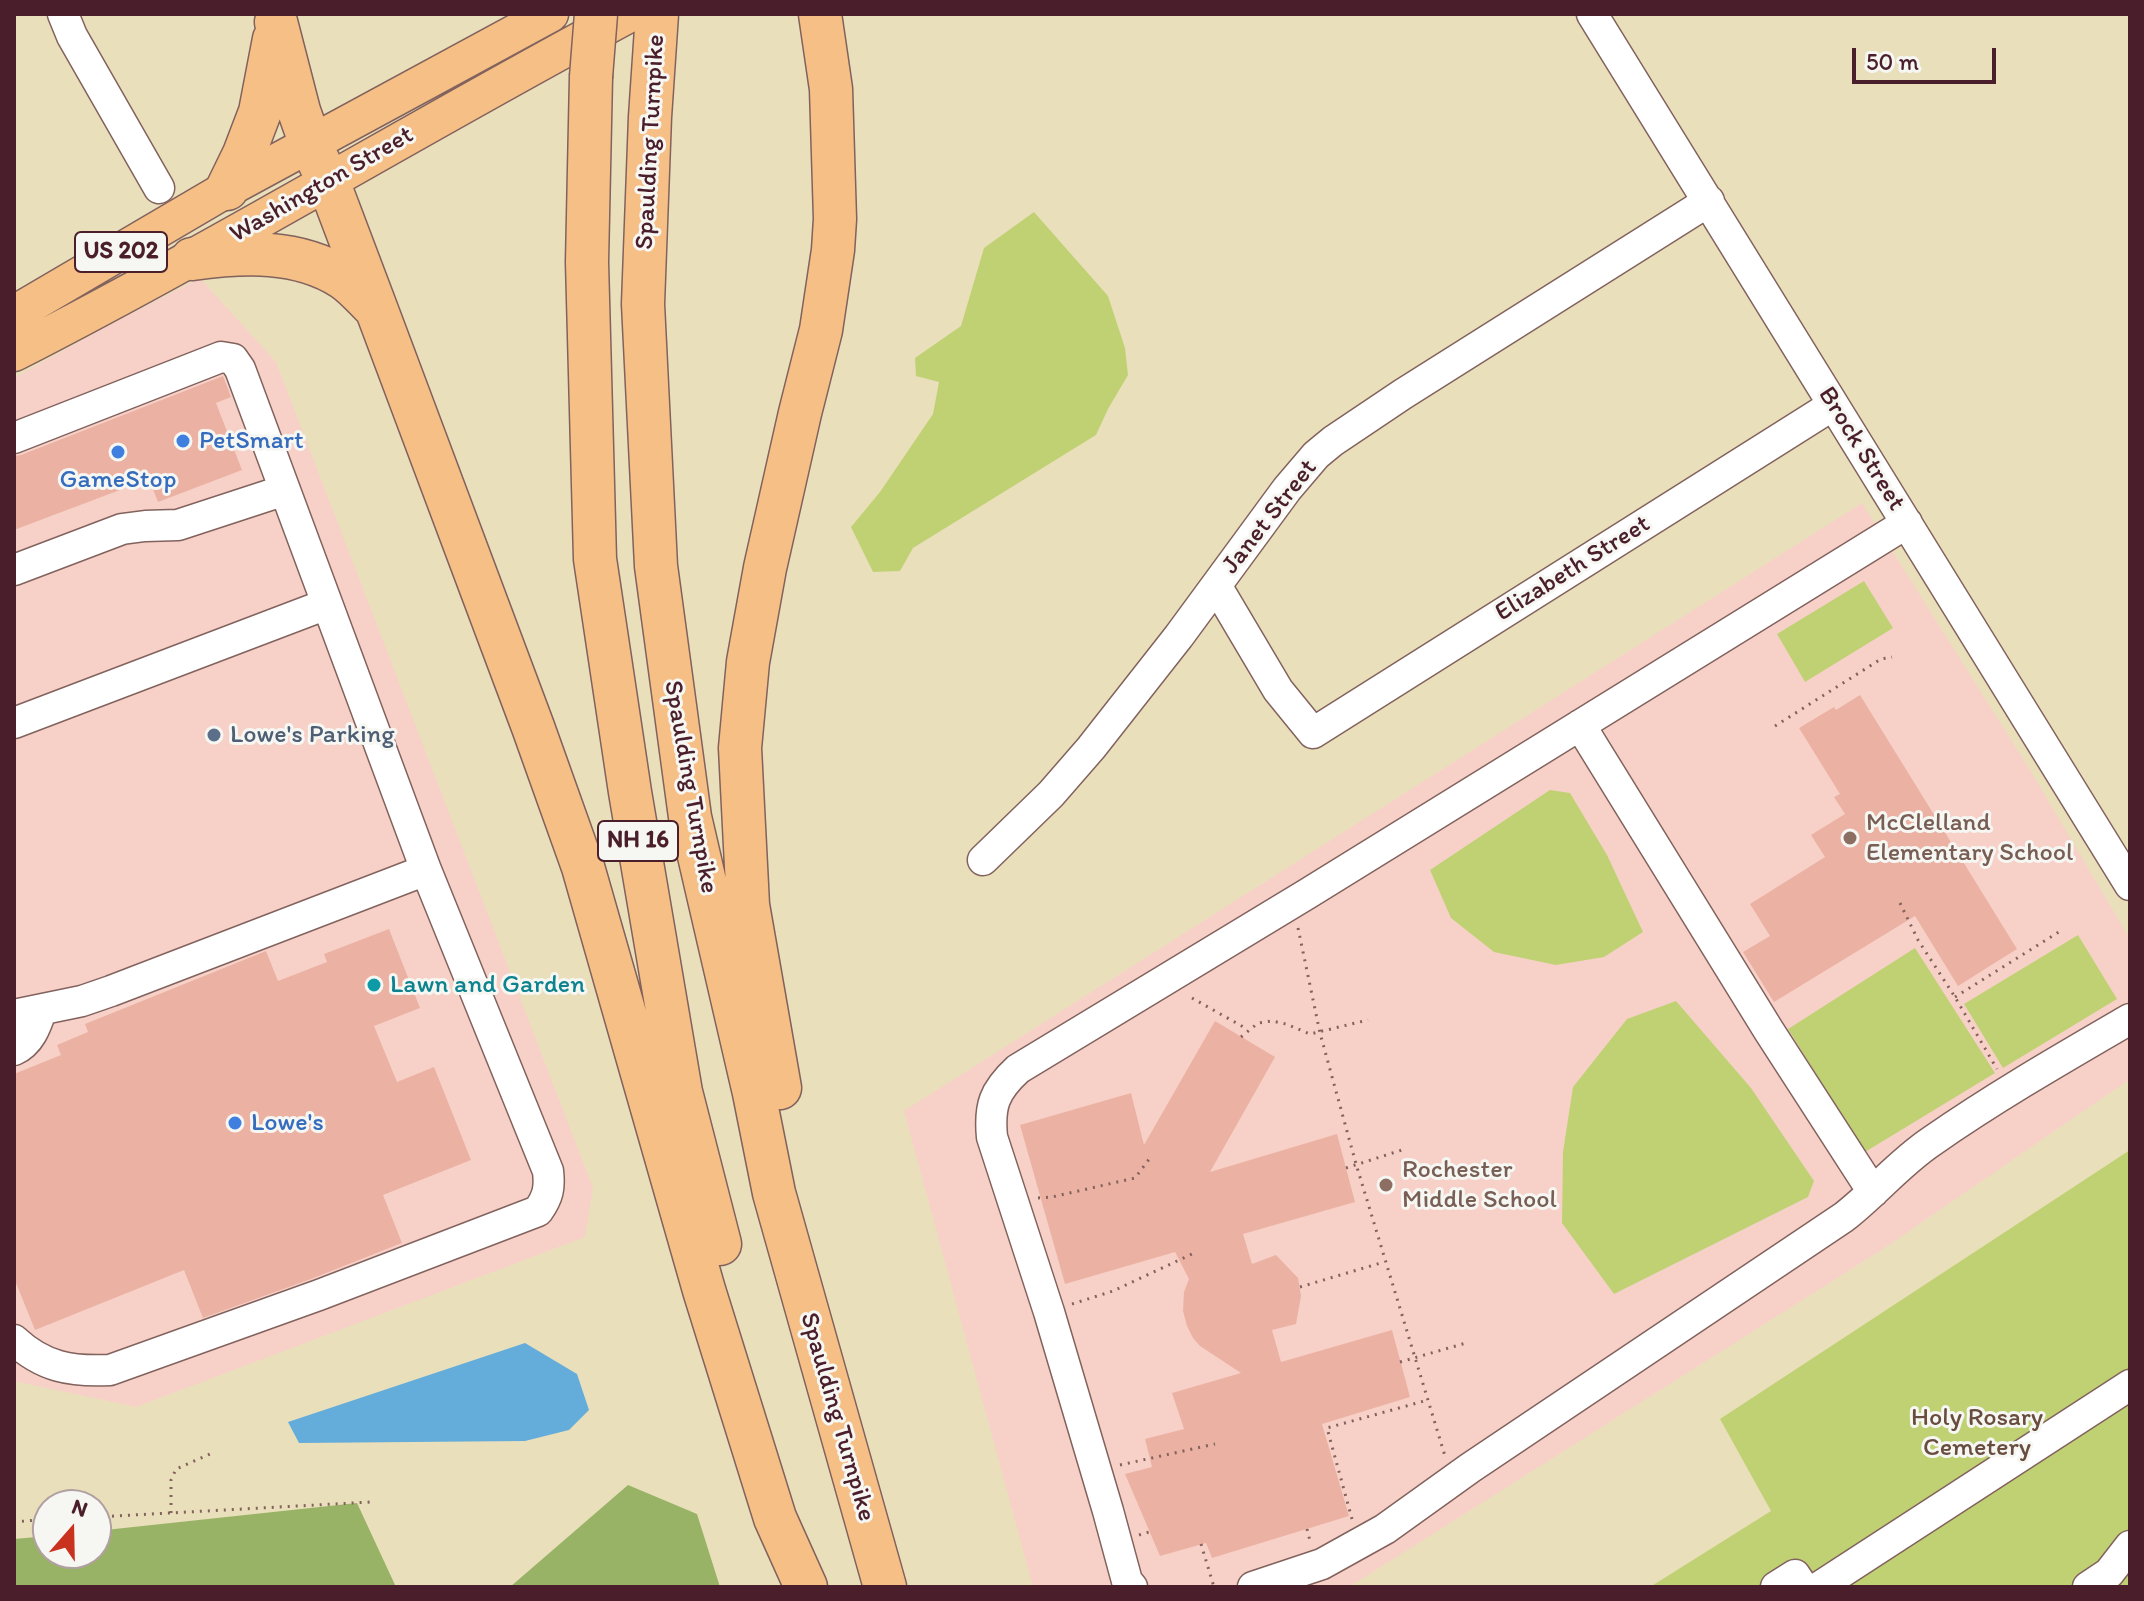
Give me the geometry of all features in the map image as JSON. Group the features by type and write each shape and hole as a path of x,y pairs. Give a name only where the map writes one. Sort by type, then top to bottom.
{"highway":[{"name":"NH 16","path":"596,14 591,77 587,262 595,559 681,1092 743,1331 816,1587"},
{"path":"774,1193 783,1106 748,905 740,748 748,662 765,568 827,297 835,219 831,89 820,14"},
{"path":"831,89 841,14"},
{"path":"276,18 299,111 376,308 583,867 713,1320 775,1518 806,1587"},
{"path":"227,189 260,112 276,18"},
{"name":"Spaulding Turnpike","path":"656,30 643,304 656,566 690,817 774,1193 885,1587"},
{"path":"192,259 256,254 292,257 344,279 376,308"}],"main road":[{"name":"Washington Street","path":"14,353 192,259 320,163 550,14"},
{"name":"Washington Street","path":"14,314 227,189 320,163 467,102 629,14"}],"street":[{"path":"63,14 72,36 159,188"},
{"name":"Brock Street","path":"1592,14 2130,885"},
{"name":"Janet Street","path":"983,860 1051,794 1091,748 1217,587 1302,470 1333,441 1709,201"},
{"path":"14,438 221,357 233,359 240,369 426,870 548,1171 550,1187 538,1211 304,1301 110,1370 87,1371 51,1365 14,1340"},
{"name":"Elizabeth Street","path":"1217,587 1278,690 1313,733 1833,405"},
{"path":"14,570 122,529 178,525 285,490"},
{"path":"1132,1587 1127,1581 1049,1312 992,1137 992,1105 1004,1081 1018,1069 1907,523"},
{"path":"14,723 327,604"},
{"path":"1580,725 1769,1031 1873,1192"},
{"path":"14,1050 30,1036 27,1013 111,991 426,870"},
{"path":"1253,1587 1322,1564 1385,1529 1470,1468 1844,1217 1931,1141 2130,1019"},
{"path":"1819,1587 2130,1385"},
{"path":"2109,1580 2130,1546"},
{"path":"1776,1587 1795,1575 1803,1587"}],"path":[{"path":"1775,726 1881,659 1892,657"},
{"path":"1292,902 1320,1033 1356,1164 1446,1461"},
{"path":"1900,903 1918,940 2000,1074"},
{"path":"1955,997 2062,930"},
{"path":"1192,998 1248,1030"},
{"path":"1241,1037 1258,1023 1272,1021 1310,1034 1368,1020"},
{"path":"1346,1168 1405,1149"},
{"path":"1014,1206 1135,1178 1150,1158"},
{"path":"1049,1312 1113,1291 1192,1254"},
{"path":"1300,1287 1386,1262"},
{"path":"1400,1362 1466,1343"},
{"path":"1355,1530 1327,1428 1428,1400"},
{"path":"1096,1471 1215,1444"},
{"path":"171,1513 171,1480 176,1469 210,1454"},
{"path":"112,1516 371,1502"},
{"path":"1307,1529 1311,1542"},
{"path":"1201,1544 1214,1587"}],"shaded area":[{"path":"200,278 276,362 593,1188 585,1237 136,1407 14,1381 14,378"},
{"name":"Rochester Middle School","path":"1862,503 2030,770 2130,939 2130,1079 1883,1249 1349,1587 1033,1587 904,1111"}],"green space":[{"path":"1034,212 1108,296 1125,348 1128,375 1096,435 913,548 900,571 873,572 851,527 880,492 933,414 939,382 916,376 915,358 961,326 984,248"},
{"path":"1864,581 1893,628 1805,682 1777,634"},
{"path":"1550,790 1570,793 1607,855 1643,932 1604,957 1556,965 1494,952 1451,918 1430,870"},
{"path":"2078,935 2117,999 2003,1068 1964,1004"},
{"path":"1915,948 1995,1073 1865,1152 1788,1029"},
{"path":"1676,1001 1751,1088 1814,1181 1808,1197 1614,1294 1562,1223 1563,1152 1573,1087 1627,1019"},
{"name":"Holy Rosary Cemetery","path":"2130,1150 2130,1587 1650,1587 1771,1511 1720,1419"},
{"path":"628,1485 697,1514 720,1587 510,1587"},
{"path":"357,1503 396,1587 14,1587 14,1539 32,1537 32,1569 112,1569 112,1529"}],"water":[{"path":"525,1343 577,1374 589,1410 569,1430 525,1441 299,1443 288,1422"}],"building":[{"path":"223,376 231,397 216,403 242,470 158,502 149,479 14,530 14,456"},
{"path":"1860,695 2017,949 1958,986 1915,916 1774,1002 1743,952 1770,936 1750,904 1825,857 1811,835 1845,814 1834,797 1840,794 1799,728"},
{"name":"Lowe's","path":"389,929 420,1008 374,1026 397,1082 434,1067 471,1160 383,1195 402,1243 203,1318 184,1270 35,1330 14,1278 14,1074 61,1055 57,1045 88,1032 85,1024 266,951 278,981 327,962 324,954"},
{"path":"1215,1021 1275,1057 1210,1172 1337,1134 1355,1202 1243,1234 1252,1264 1276,1255 1298,1278 1301,1296 1296,1324 1272,1330 1281,1362 1392,1330 1410,1397 1322,1424 1349,1516 1212,1558 1206,1543 1160,1556 1125,1474 1152,1467 1145,1439 1184,1429 1172,1393 1241,1373 1193,1338 1183,1311 1184,1292 1189,1279 1175,1252 1065,1284 1020,1125 1131,1093 1144,1145"}],"place":[{"name":"PetSmart","path":"183,441"},
{"name":"GameStop","path":"118,452"},
{"name":"Lowe's Parking","path":"214,735"},
{"name":"McClelland Elementary School","path":"1850,838"},
{"name":"Lawn and Garden","path":"374,985"},
{"name":"Lowe's","path":"235,1123"},
{"name":"Rochester Middle School","path":"1386,1185"}]}
